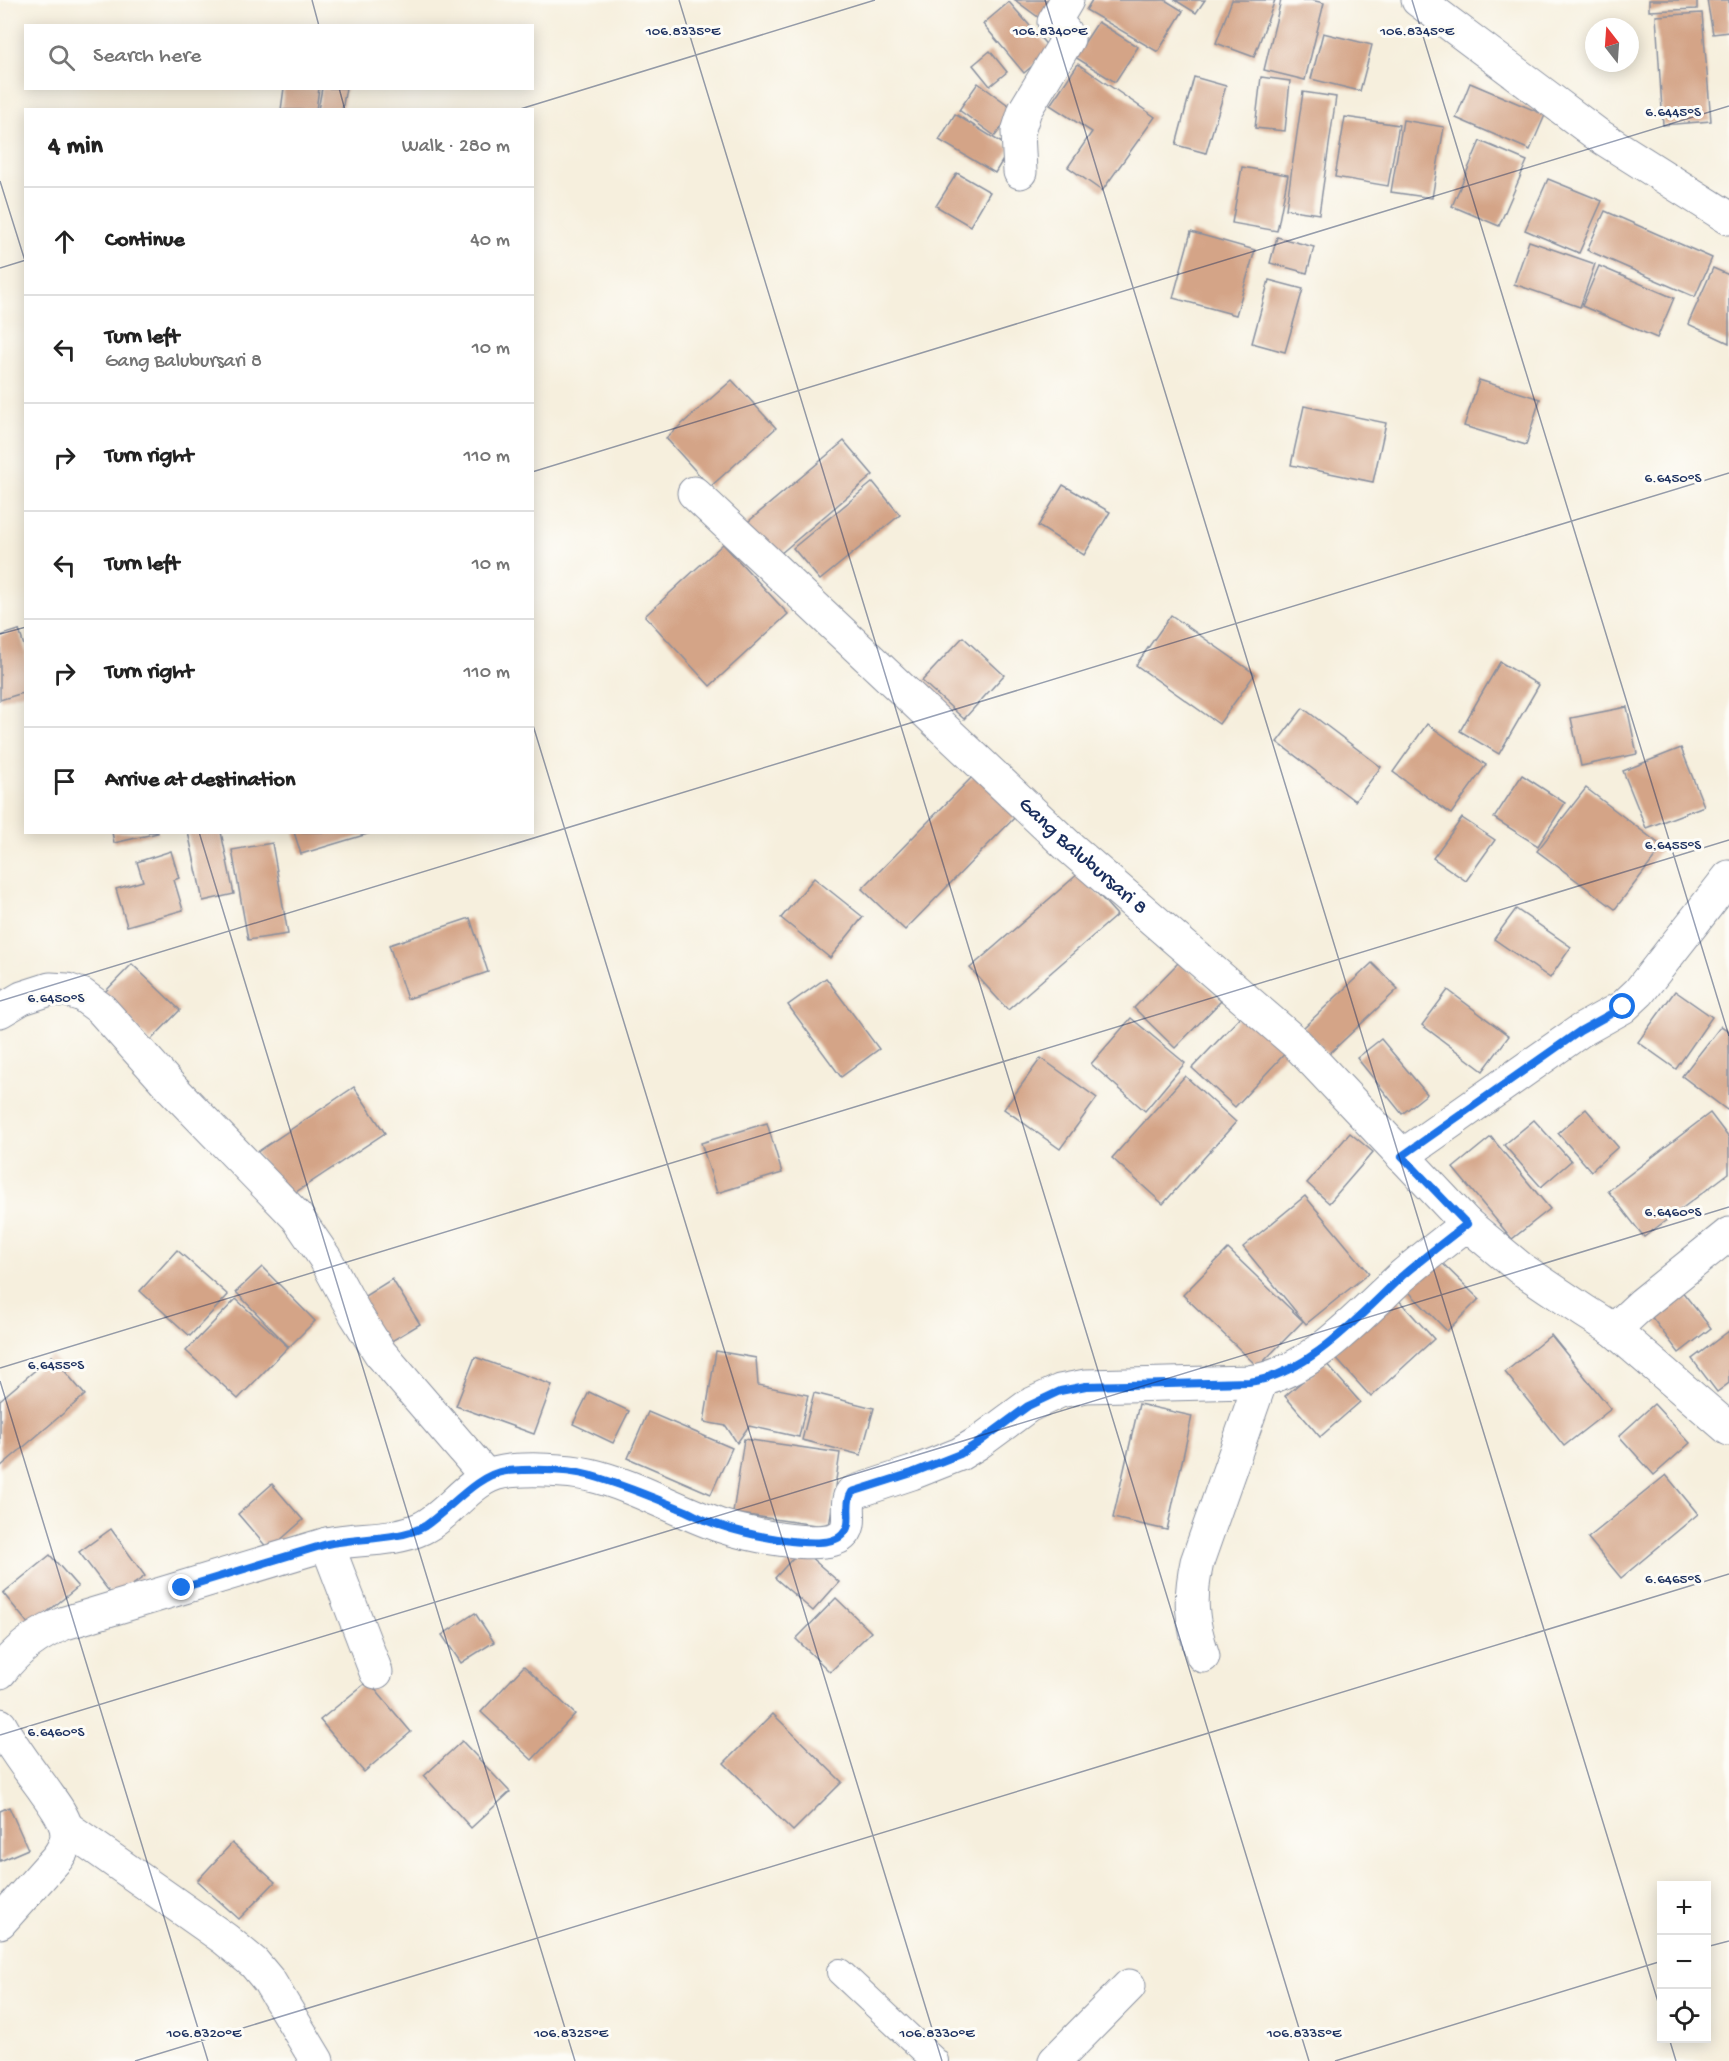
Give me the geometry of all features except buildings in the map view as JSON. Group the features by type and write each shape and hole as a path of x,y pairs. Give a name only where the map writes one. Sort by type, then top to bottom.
{"street":[{"path":"1020,172 1018,132 1025,110 1068,39 1064,31 1054,22 1067,0"},
{"path":"1418,0 1598,135 1729,218"},
{"name":"Gang Balubursari 8","path":"694,493 1067,846 1283,1031 1467,1224 1520,1268 1614,1330 1729,1429"},
{"path":"1402,1156 1580,1031 1623,1007 1639,992 1729,877"},
{"path":"0,1011 22,998 50,989 67,990 82,996 101,1009 169,1085 297,1217 325,1258 380,1353 486,1476"},
{"path":"0,1672 28,1643 65,1623 327,1544 406,1533 422,1528 486,1476 502,1472 524,1470 590,1475 733,1530 795,1542 834,1540 843,1535 848,1526 848,1501 852,1492 912,1473 960,1454 1020,1410 1060,1391 1086,1386 1261,1380 1292,1369 1315,1354 1431,1251 1467,1224"},
{"path":"1614,1330 1642,1304 1729,1234"},
{"path":"1203,1656 1193,1625 1192,1584 1197,1562 1261,1380"},
{"path":"327,1544 376,1672"},
{"path":"0,1725 52,1802 66,1827 225,1939 254,1963 268,1980 317,2061"},
{"path":"0,1922 64,1849 66,1827"},
{"path":"1055,2061 1129,1986"}],"lane":[{"path":"840,1972 935,2061"}],"route":[{"path":"182,1588 327,1544 395,1535 422,1528 486,1476 524,1470 590,1475 733,1530 795,1542 834,1540 843,1535 848,1526 848,1501 852,1492 912,1473 960,1454 978,1443 1013,1415 1060,1391 1086,1386 1249,1382 1275,1376 1308,1359 1431,1251 1467,1224 1402,1156 1580,1031 1623,1007"}]}
